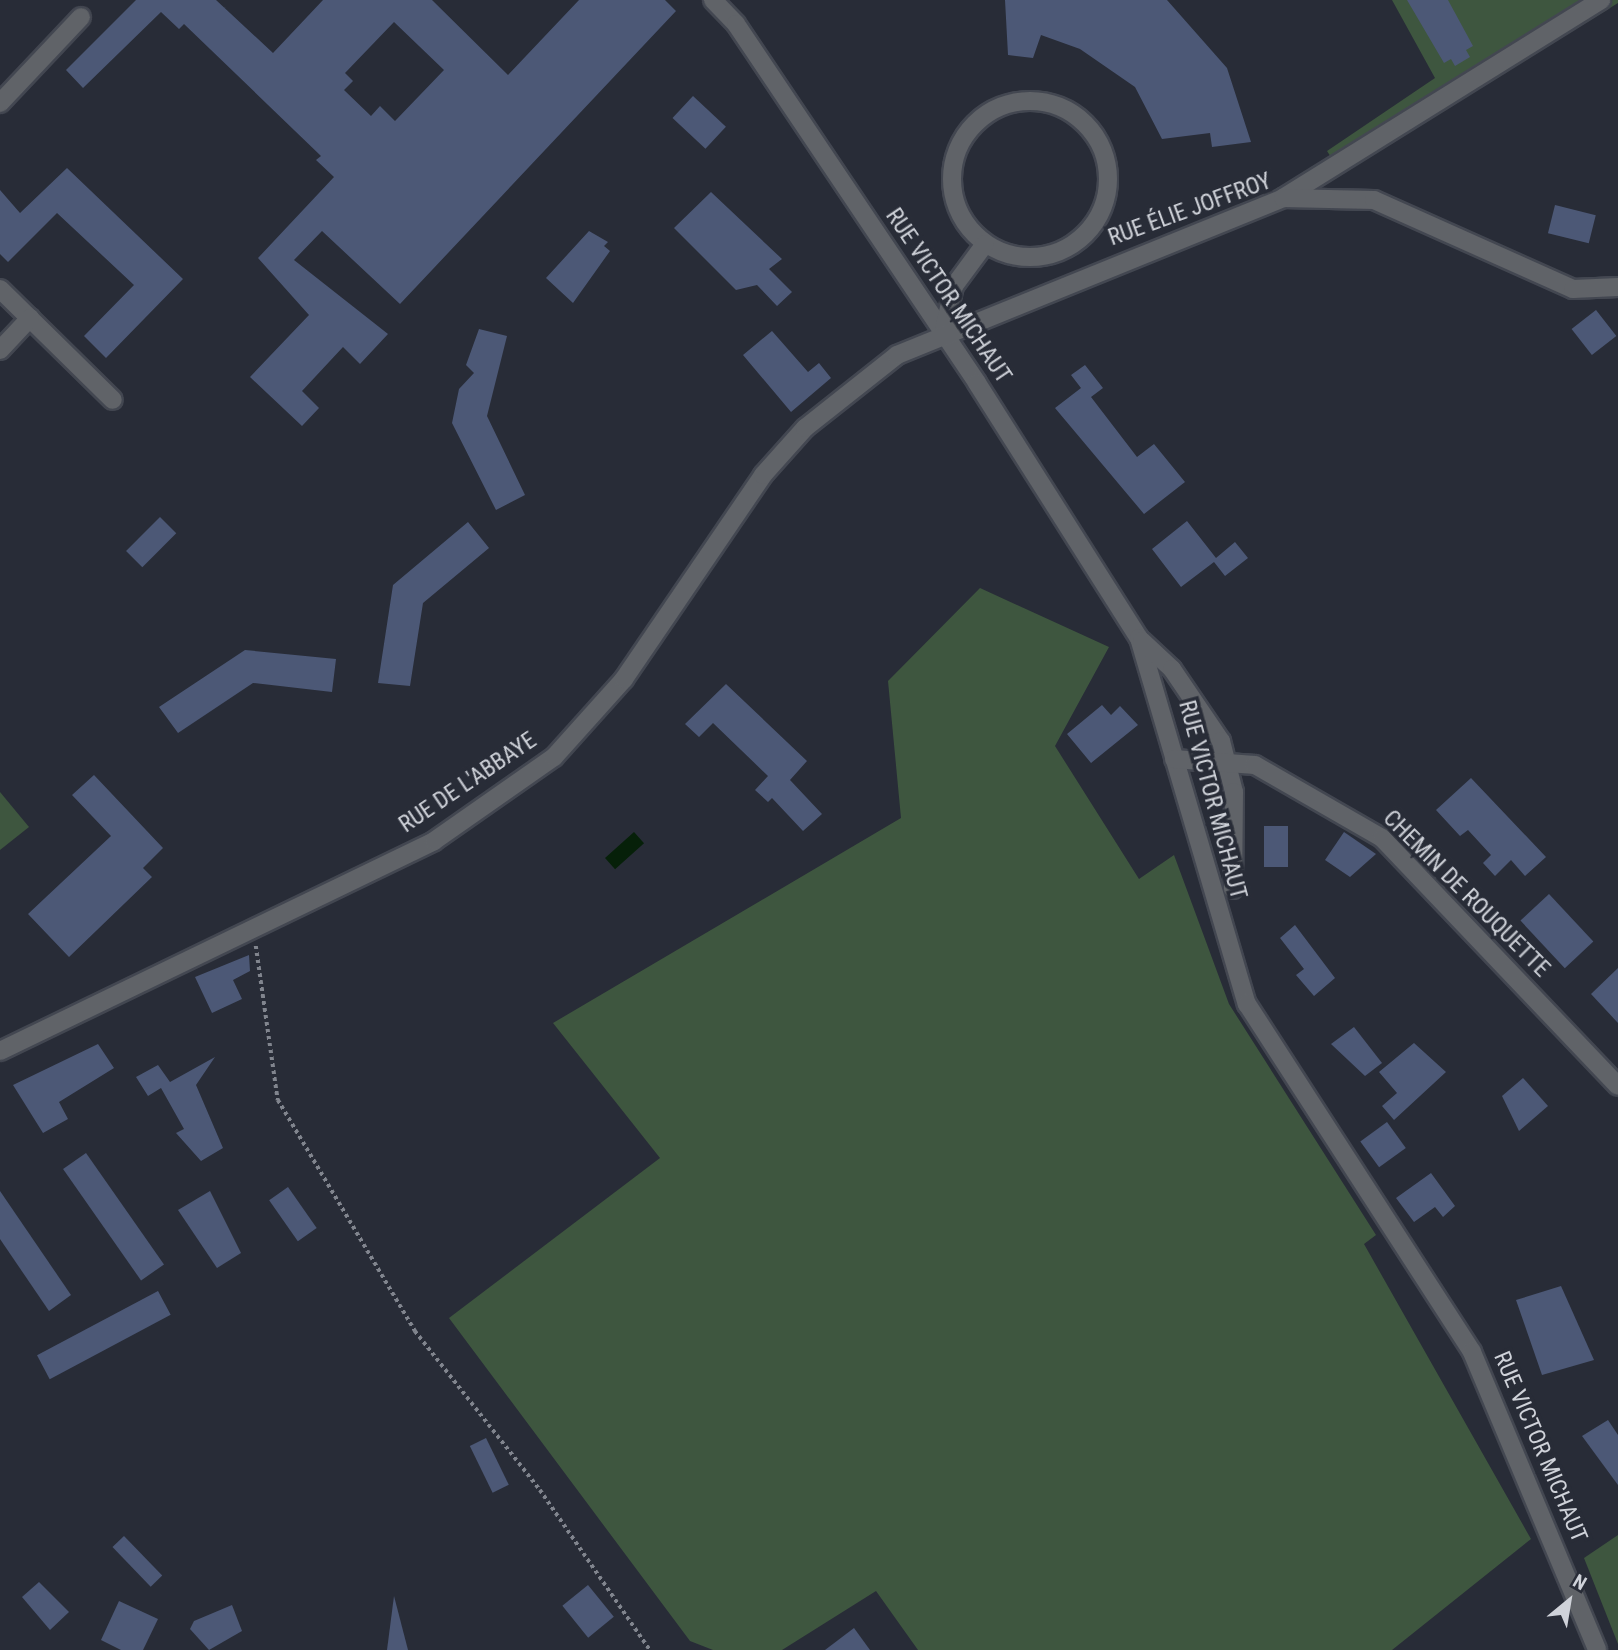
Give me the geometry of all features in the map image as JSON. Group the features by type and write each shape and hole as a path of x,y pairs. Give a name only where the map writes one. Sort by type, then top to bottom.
{"street":[{"name":"RUE VICTOR MICHAUT","path":"713,0 736,24 943,334 1139,638 1247,1004 1472,1352 1597,1650"},
{"path":"1283,198 1601,0"},
{"path":"0,103 81,17"},
{"path":"1034,101 1078,117 1107,163 1107,198 1096,222 1064,250 1038,257 985,244 969,229 951,185 954,158 966,133 1007,104 1034,101"},
{"name":"RUE ÉLIE JOFFROY","path":"943,334 1283,198 1374,200 1573,289 1618,287"},
{"path":"943,334 954,286 985,244"},
{"path":"0,289 113,400"},
{"path":"0,349 30,318"},
{"name":"RUE DE L'ABBAYE","path":"0,1051 434,841 554,757 624,679 763,475 806,428 880,363 943,334"},
{"path":"1139,638 1172,669 1227,759 1236,826 1233,889"},
{"name":"CHEMIN DE ROUQUETTE","path":"1174,759 1227,759 1286,780 1382,838 1618,1086"}],"path":[{"path":"253,928 278,1100 415,1331 540,1490 650,1650"}],"shaded area":[{"path":"1392,0 1618,0 1618,3 1341,173 1327,151 1435,78"},
{"path":"980,588 1109,647 1055,746 1139,879 1174,855 1229,1004 1376,1235 1364,1244 1531,1539 1392,1650 918,1650 876,1591 782,1650 713,1650 690,1641 449,1318 660,1158 553,1023 901,818 888,681"},
{"path":"0,792 29,827 0,850"},
{"path":"634,832 644,843 615,869 605,858"},
{"path":"1618,1535 1618,1644 1584,1558"}],"building":[{"path":"136,0 216,0 273,53 323,0 432,0 508,75 579,0 665,0 676,11 400,304 322,231 294,260 388,334 360,364 343,347 302,391 319,408 302,426 250,377 309,315 258,258 334,177 316,160 321,156 184,24 179,29 161,12 83,88 66,70","holes":["394,22 444,70 395,121 380,106 371,116 344,90 353,81 345,73"]},
{"path":"1005,0 1167,0 1227,68 1251,142 1212,147 1210,133 1162,139 1135,87 1080,49 1041,35 1033,58 1008,55"},
{"path":"1407,0 1448,0 1473,46 1466,50 1470,57 1455,66 1451,59 1444,63"},
{"path":"693,96 726,127 705,149 673,118"},
{"path":"67,168 183,279 106,358 84,336 134,285 57,213 8,262 0,254 0,190 20,213"},
{"path":"711,192 782,259 769,269 792,292 777,306 757,285 736,290 674,228"},
{"path":"1555,205 1596,215 1589,243 1548,233"},
{"path":"589,231 608,242 604,246 610,251 573,303 546,278"},
{"path":"1596,310 1616,336 1592,355 1572,329"},
{"path":"479,329 507,336 487,416 525,495 496,510 452,423 459,389 474,373 466,365"},
{"path":"772,331 808,372 819,363 831,378 791,412 743,355"},
{"path":"1085,365 1103,388 1091,397 1137,457 1154,444 1185,482 1144,514 1055,408 1081,388 1071,375"},
{"path":"160,517 176,533 142,567 126,551"},
{"path":"1187,521 1216,558 1235,542 1248,558 1225,576 1214,562 1181,587 1152,549"},
{"path":"468,522 489,548 423,603 410,686 378,683 393,585"},
{"path":"245,650 336,659 332,692 253,683 178,733 159,707"},
{"path":"726,684 807,761 790,780 822,814 803,831 772,798 768,802 755,790 768,776 713,723 699,737 685,724"},
{"path":"1102,705 1111,715 1120,706 1138,725 1091,763 1067,734"},
{"path":"94,775 163,848 143,868 152,877 69,957 28,914 111,836 72,795"},
{"path":"1471,778 1546,857 1525,876 1511,860 1495,876 1483,863 1491,855 1468,830 1460,836 1436,810"},
{"path":"1264,826 1288,826 1288,867 1264,867"},
{"path":"1344,832 1376,854 1350,877 1325,860"},
{"path":"1549,894 1593,942 1565,968 1520,921"},
{"path":"1295,925 1335,978 1314,996 1296,975 1304,969 1280,938"},
{"path":"249,955 250,971 233,980 242,999 212,1013 195,977"},
{"path":"1618,968 1618,1023 1591,994"},
{"path":"1354,1027 1382,1063 1365,1076 1331,1044"},
{"path":"1414,1043 1446,1072 1394,1120 1382,1106 1397,1093 1379,1072"},
{"path":"98,1044 114,1068 59,1102 68,1119 43,1133 13,1085"},
{"path":"215,1057 196,1085 223,1148 201,1161 176,1133 184,1129 161,1088 148,1096 136,1077 158,1065 170,1082"},
{"path":"1523,1078 1548,1106 1519,1131 1502,1096"},
{"path":"1387,1122 1406,1148 1379,1167 1360,1141"},
{"path":"86,1153 164,1264 141,1280 63,1169"},
{"path":"1431,1173 1455,1206 1443,1217 1435,1207 1414,1222 1396,1198"},
{"path":"288,1187 317,1228 298,1241 269,1200"},
{"path":"0,1191 71,1295 49,1311 0,1239"},
{"path":"210,1191 241,1253 217,1268 178,1210"},
{"path":"1561,1286 1594,1360 1542,1375 1516,1300"},
{"path":"158,1291 171,1315 50,1379 37,1355"},
{"path":"1608,1420 1618,1435 1618,1485 1582,1436"},
{"path":"486,1438 509,1485 493,1493 470,1446"},
{"path":"124,1536 162,1576 151,1587 112,1547"},
{"path":"39,1582 69,1612 50,1630 22,1597"},
{"path":"588,1585 614,1617 588,1638 562,1606"},
{"path":"394,1596 408,1650 387,1650"},
{"path":"119,1601 158,1619 143,1650 121,1650 101,1640"},
{"path":"232,1605 242,1631 209,1650 190,1629 194,1621"},
{"path":"854,1628 870,1650 825,1650"}]}
